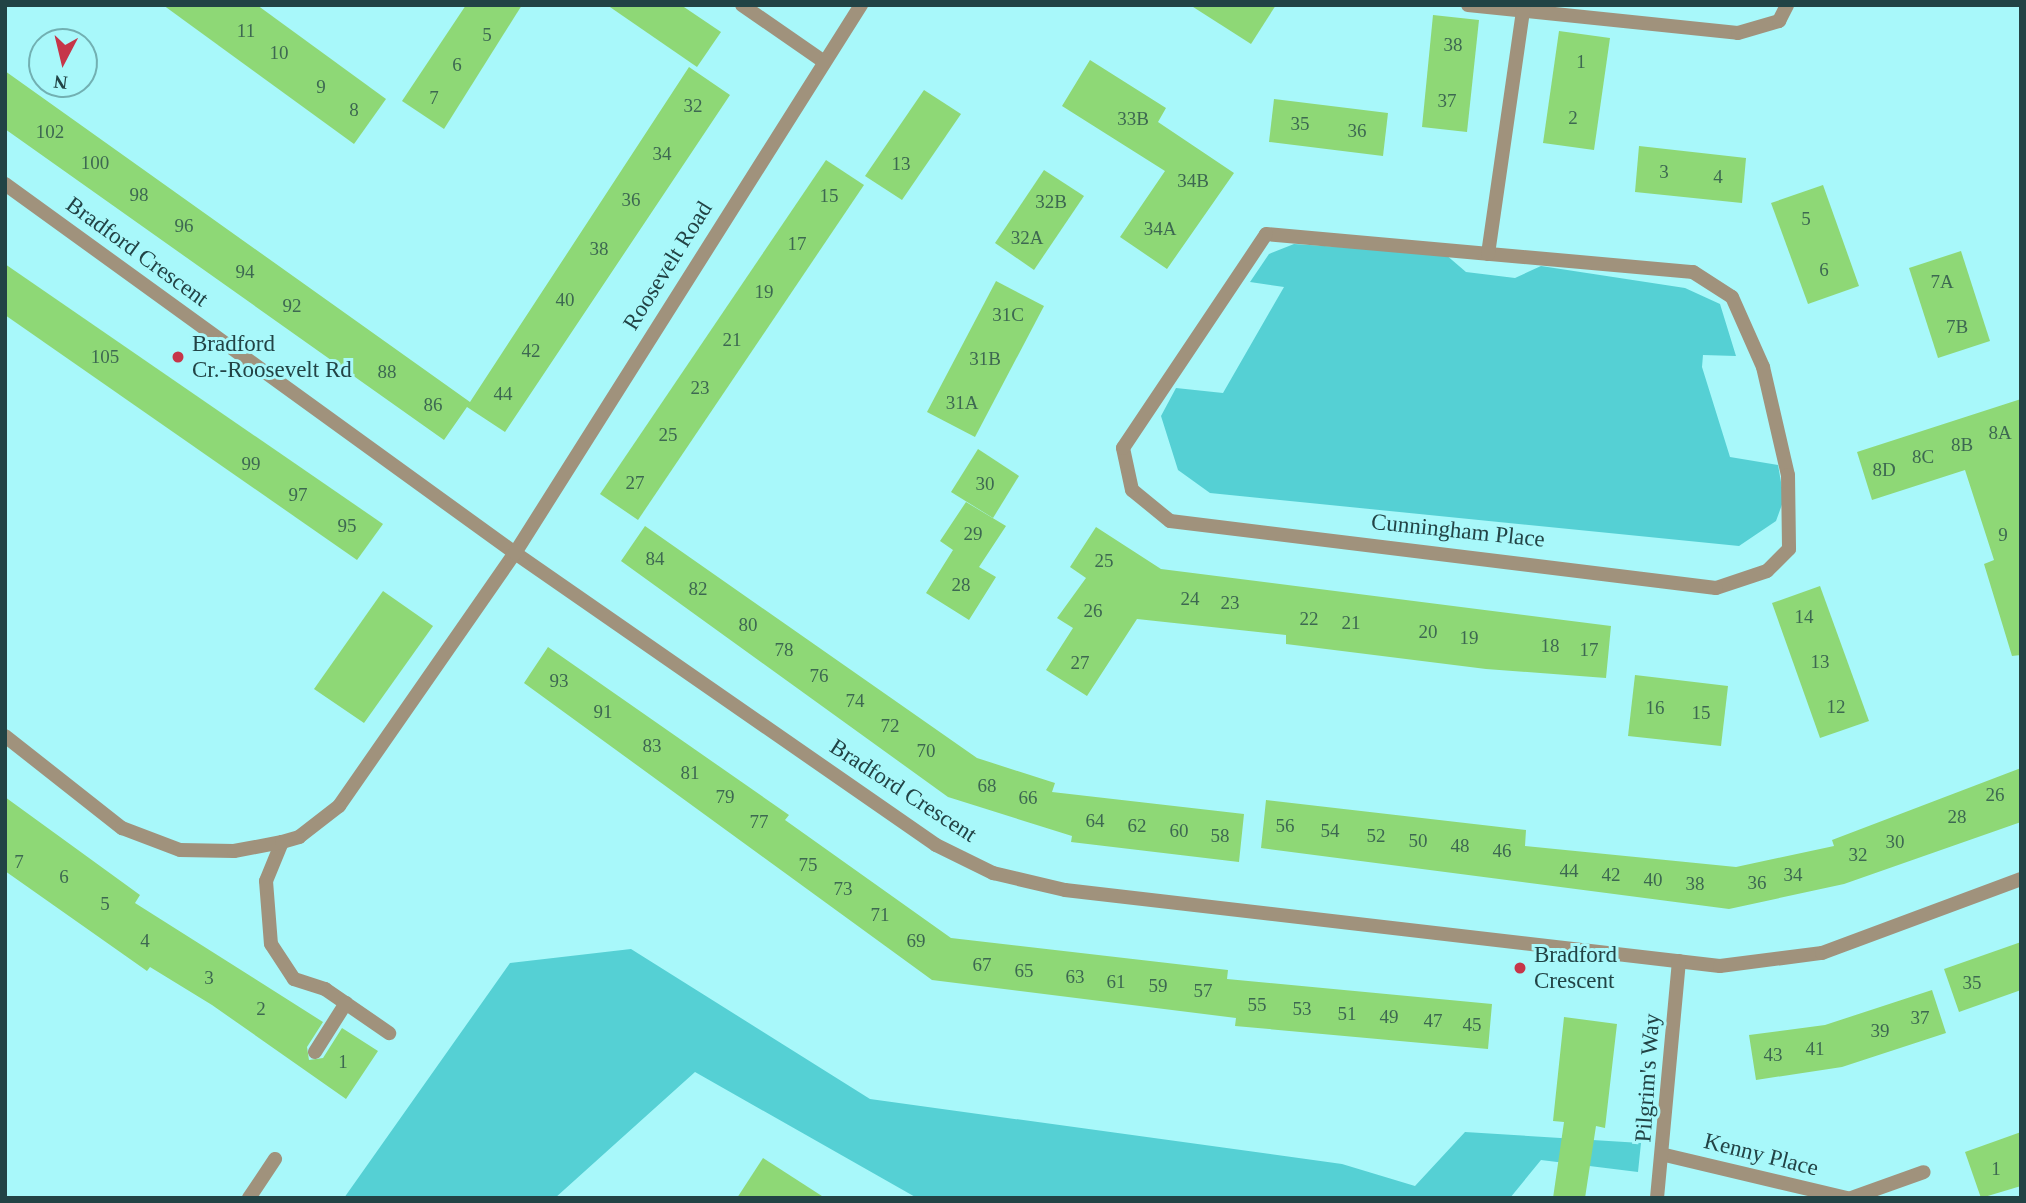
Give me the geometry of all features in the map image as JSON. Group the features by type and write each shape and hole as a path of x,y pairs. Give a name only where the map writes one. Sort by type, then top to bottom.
{"street":[{"path":"742,5 823,61"},
{"name":"Roosevelt Road","path":"515,553 823,61 861,5"},
{"path":"1468,5 1738,33 1779,21 1787,5"},
{"path":"1488,254 1523,10"},
{"name":"Bradford Crescent","path":"5,184 515,553 936,845 993,873 1065,890 1679,961 1775,963 1822,953 2021,879"},
{"name":"Cunningham Place","path":"1266,234 1488,254 1693,272 1731,296 1763,367 1788,475 1789,549 1767,571 1716,588 1170,521 1132,490 1123,448 1266,234"},
{"path":"5,736 122,828 180,850 234,851 299,837 339,806 515,553"},
{"path":"282,842 266,881 271,944 295,979 346,1003 390,1033"},
{"name":"Pilgrim's Way","path":"1657,1198 1665,1155 1679,961"},
{"path":"315,1052 346,1003"},
{"name":"Kenny Place","path":"1665,1155 1849,1198 1924,1172"},
{"path":"248,1198 275,1159"}],"shaded area":[{"path":"1294,244 1445,254 1466,272 1515,278 1541,266 1685,288 1720,304 1736,356 1703,355 1702,367 1730,457 1778,465 1784,499 1776,521 1739,546 1210,493 1178,470 1161,416 1176,388 1223,393 1284,287 1250,282 1269,254"},
{"path":"631,949 870,1099 1342,1164 1415,1186 1465,1132 1641,1143 1638,1172 1541,1160 1510,1198 917,1198 695,1072 555,1198 344,1198 510,963"}],"building":[{"path":"163,5 257,5 386,99 354,144"},
{"path":"466,5 522,5 444,129 402,101"},
{"path":"607,5 681,5 721,32 697,67"},
{"path":"1190,5 1276,5 1251,44"},
{"path":"1433,15 1479,20 1467,132 1422,127"},
{"path":"1559,31 1610,38 1594,150 1543,143"},
{"path":"1090,60 1166,108 1158,122 1234,173 1167,269 1120,237 1165,171 1062,106"},
{"path":"689,67 730,95 505,432 467,407 444,440 5,129 5,71 28,87 28,98 43,98 470,402"},
{"path":"924,90 961,114 902,200 865,176"},
{"path":"1274,99 1388,113 1383,156 1269,142"},
{"path":"1639,146 1746,158 1742,203 1635,192"},
{"path":"826,160 864,185 638,520 600,494"},
{"path":"1044,170 1084,196 1034,270 995,243"},
{"path":"1823,185 1859,286 1808,304 1771,203"},
{"path":"1961,251 1990,341 1938,358 1909,268"},
{"path":"5,264 383,524 357,560 5,315"},
{"path":"996,281 1044,306 975,437 927,412"},
{"path":"2021,399 2021,655 2012,656 1984,564 1994,560 1965,470 1872,500 1857,452"},
{"path":"978,449 1019,476 993,518 951,492"},
{"path":"966,502 1006,526 979,567 996,577 969,620 926,593 953,550 940,541"},
{"path":"645,526 977,758 1055,783 1052,792 1244,814 1239,862 1071,842 1072,836 948,797 621,561"},
{"path":"1096,527 1161,569 1611,626 1606,678 1486,669 1286,644 1286,635 1137,619 1087,696 1046,670 1073,628 1057,618 1086,578 1070,567"},
{"path":"1820,586 1869,721 1820,738 1772,603"},
{"path":"383,591 433,626 364,723 314,689"},
{"path":"548,647 789,815 785,820 951,938 1228,970 1227,979 1492,1004 1488,1049 1235,1026 1236,1018 932,980 524,683"},
{"path":"1635,675 1728,686 1721,746 1628,736"},
{"path":"2021,768 2021,822 1844,884 1729,909 1261,848 1266,800 1526,830 1525,846 1736,867 1834,846 1832,840"},
{"path":"5,797 140,895 135,903 323,1022 307,1047 309,1060 323,1058 342,1028 378,1051 346,1099 212,1005 150,967 147,971 5,871"},
{"path":"2021,942 2021,990 1959,1012 1944,969"},
{"path":"1932,990 1946,1033 1842,1067 1756,1080 1749,1035 1825,1025"},
{"path":"1564,1017 1617,1024 1605,1128 1596,1126 1585,1198 1553,1198 1564,1122 1553,1121"},
{"path":"2021,1132 2021,1186 1981,1198 1965,1152"},
{"path":"763,1158 825,1198 737,1198"}],"place":[{"name":"Bradford Cr.-Roosevelt Rd","path":"178,357"},
{"name":"Bradford Crescent","path":"1520,968"}]}
